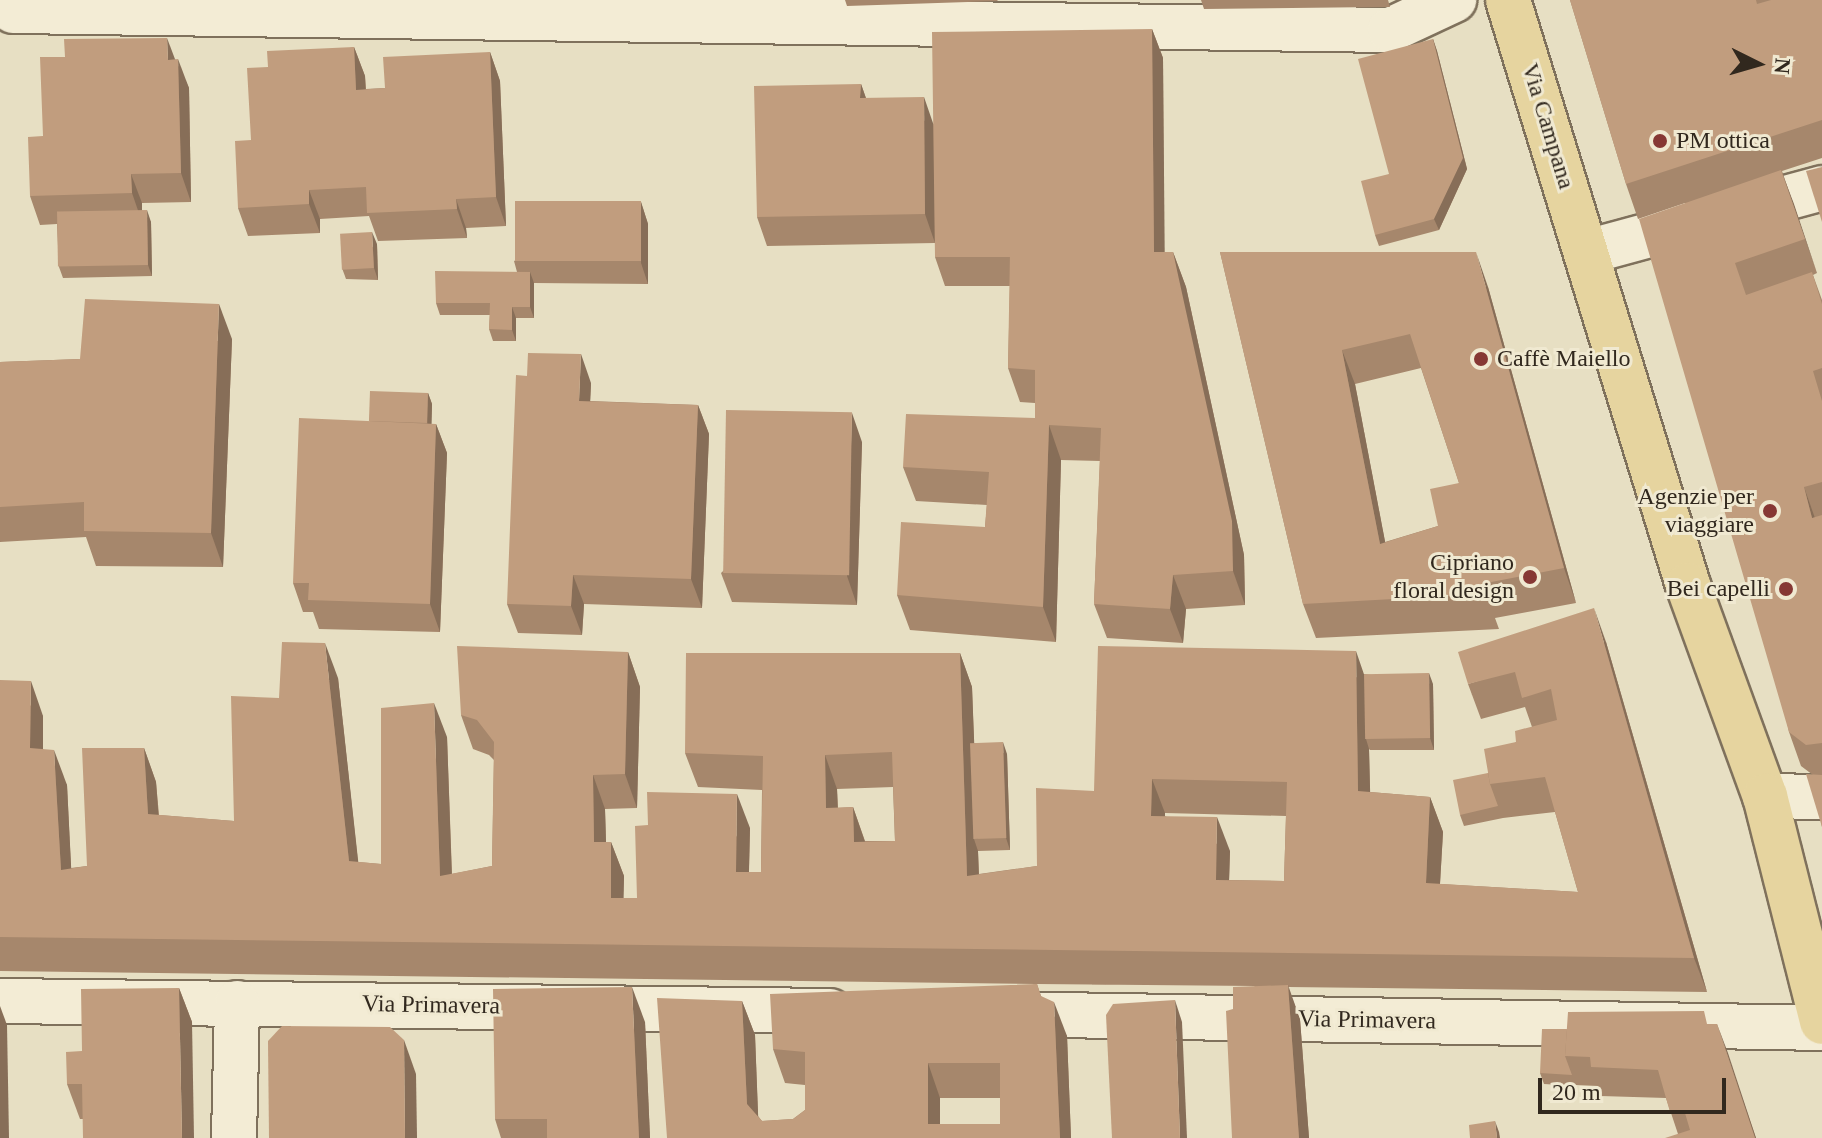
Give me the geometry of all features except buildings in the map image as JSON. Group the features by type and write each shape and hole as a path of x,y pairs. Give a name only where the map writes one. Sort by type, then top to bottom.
{"main road":[{"name":"Via Campana","path":"1508,0 1688,585 1765,796 1822,1025"}],"street":[{"path":"13,11 1390,30 1454,0"},
{"path":"1587,252 1822,188"},
{"path":"1765,796 1822,797"},
{"name":"Via Primavera","path":"0,1001 868,1012"},
{"path":"234,1138 237,1003"},
{"name":"Via Primavera","path":"963,1013 1822,1025"}],"place":[{"name":"PM ottica","path":"1660,141"},
{"name":"Caffè Maiello","path":"1481,359"},
{"name":"Agenzie per viaggiare","path":"1770,511"},
{"name":"Cipriano floral design","path":"1530,577"},
{"name":"Bei capelli","path":"1786,589"}]}
